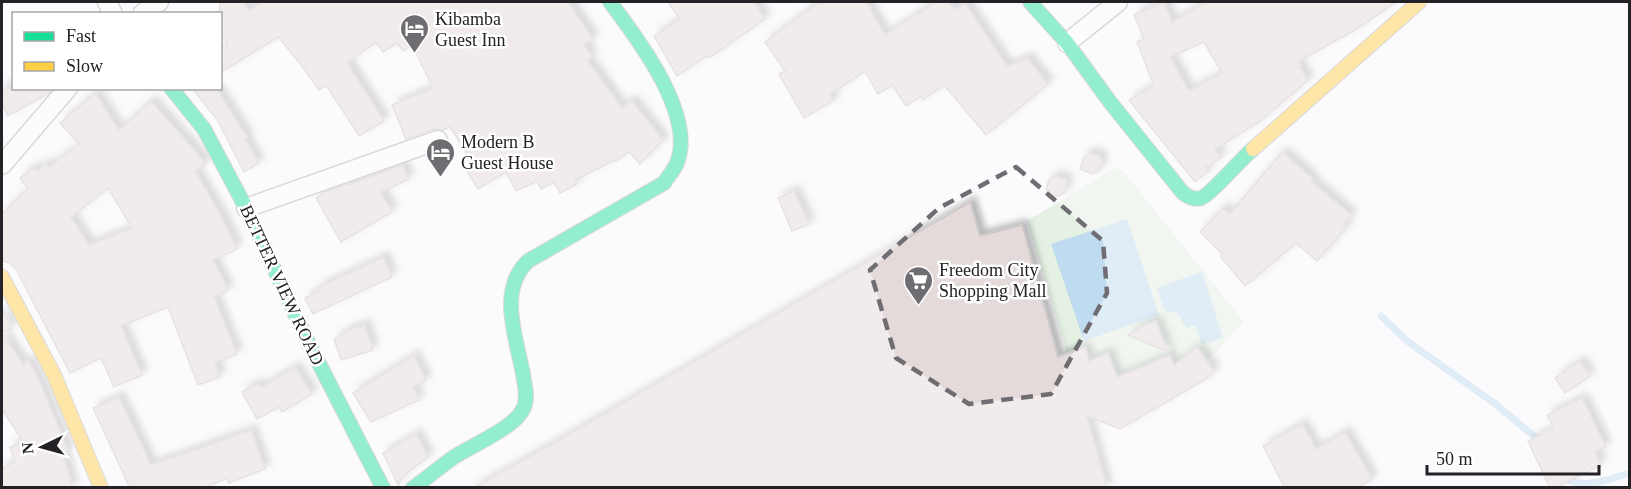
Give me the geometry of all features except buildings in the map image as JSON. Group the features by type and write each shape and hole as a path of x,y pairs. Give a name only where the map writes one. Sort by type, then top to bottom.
{"street":[{"path":"145,12 159,2"},
{"path":"413,488 453,458 516,420 523,411 526,400 525,389 514,333 511,296 515,276 520,268 528,261 664,183 673,174 679,162 680,128 669,95 637,36 609,2"},
{"path":"1030,2 1067,43 1110,102 1183,192 1191,198 1201,198 1216,188 1233,167 1419,2"},
{"path":"1067,43 1118,2"},
{"path":"2,165 66,90"},
{"name":"BETTER VIEW ROAD","path":"173,90 204,129 246,208 310,346 383,488"},
{"path":"246,208 438,140"},
{"path":"2,277 54,375 101,488"}],"highlighted area":[{"path":"1016,167 1103,241 1107,293 1051,394 969,404 896,358 870,270 939,208"}],"green space":[{"path":"1115,168 1124,172 1244,322 1203,365 1108,417 1085,347 1067,352 1027,221"}],"water":[{"path":"1127,219 1159,315 1084,341 1051,244"},
{"path":"1202,272 1223,338 1202,344 1195,325 1187,328 1177,313 1165,311 1157,288"}],"waterway":[{"path":"1381,316 1407,341 1494,403 1535,437"},
{"path":"1563,478 1586,483 1627,474"}],"traffic: fast":[{"path":"413,488 454,457 510,424 524,407 525,388 514,333 511,302 518,273 528,261 664,183 677,163 681,144 672,101 649,57 610,2"},
{"path":"1030,2 1067,43 1110,102 1183,193 1189,197 1196,199 1205,196 1253,149"},
{"path":"173,90 204,129 246,208 310,346 383,488"}],"traffic: slow":[{"path":"1253,149 1419,2"},
{"path":"2,277 54,375 101,488"}],"place":[{"name":"Kibamba Guest Inn","path":"414,54"},
{"name":"Modern B Guest House","path":"440,178"},
{"name":"Freedom City Shopping Mall","path":"918,306"}]}
